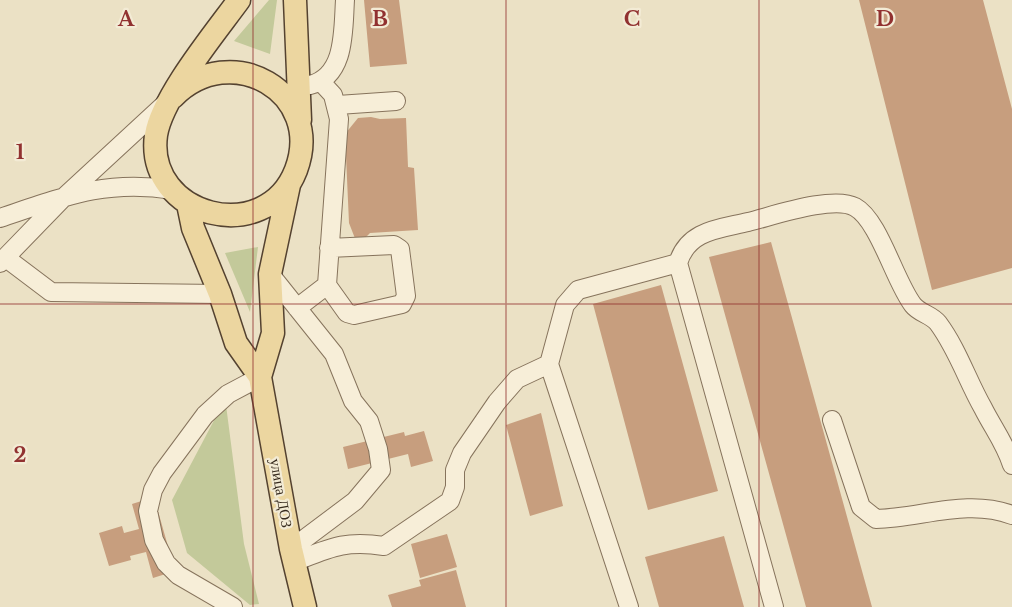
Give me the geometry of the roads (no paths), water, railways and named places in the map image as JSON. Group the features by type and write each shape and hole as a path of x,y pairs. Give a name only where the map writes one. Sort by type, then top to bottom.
{"main road":[{"path":"239,0 161,117 156,150 161,171 180,197 193,228 220,294 236,343 260,377"},
{"path":"260,377 273,333 270,274 289,184 300,158 300,128 310,85 295,0"},
{"path":"173,97 196,79 209,74 238,72 253,75 278,90 291,108 300,128"},
{"path":"180,197 220,216 246,214 271,203 289,184"},
{"name":"улица ДОЗ","path":"260,377 292,556 305,607"}],"street":[{"path":"310,85 330,75 339,55 345,0"},
{"path":"310,85 333,95 338,105 327,285 341,309 354,315 395,308 402,304 406,296 403,258 400,249 394,245 330,248"},
{"path":"173,97 63,198 3,260 51,292 220,294"},
{"path":"338,105 396,101"},
{"path":"0,218 84,190 120,186 180,197"},
{"path":"774,607 678,263 682,249 701,234 819,205 840,203 856,207 868,220 913,305 937,321 966,369 982,407 1005,443 1012,465"},
{"path":"629,607 549,364 565,305 578,290 678,263"},
{"path":"270,274 334,354 353,401 369,421 378,449 381,470 355,501 292,556"},
{"path":"297,308 327,285"},
{"path":"292,556 344,543 358,542 384,546 450,501 455,487 455,470 462,453 497,402 517,379 549,364"},
{"path":"234,607 178,575 166,563 154,540 148,511 153,490 162,473 205,415 228,394 260,377"},
{"path":"832,420 861,507 876,519 966,508 987,508 1012,515"}]}
